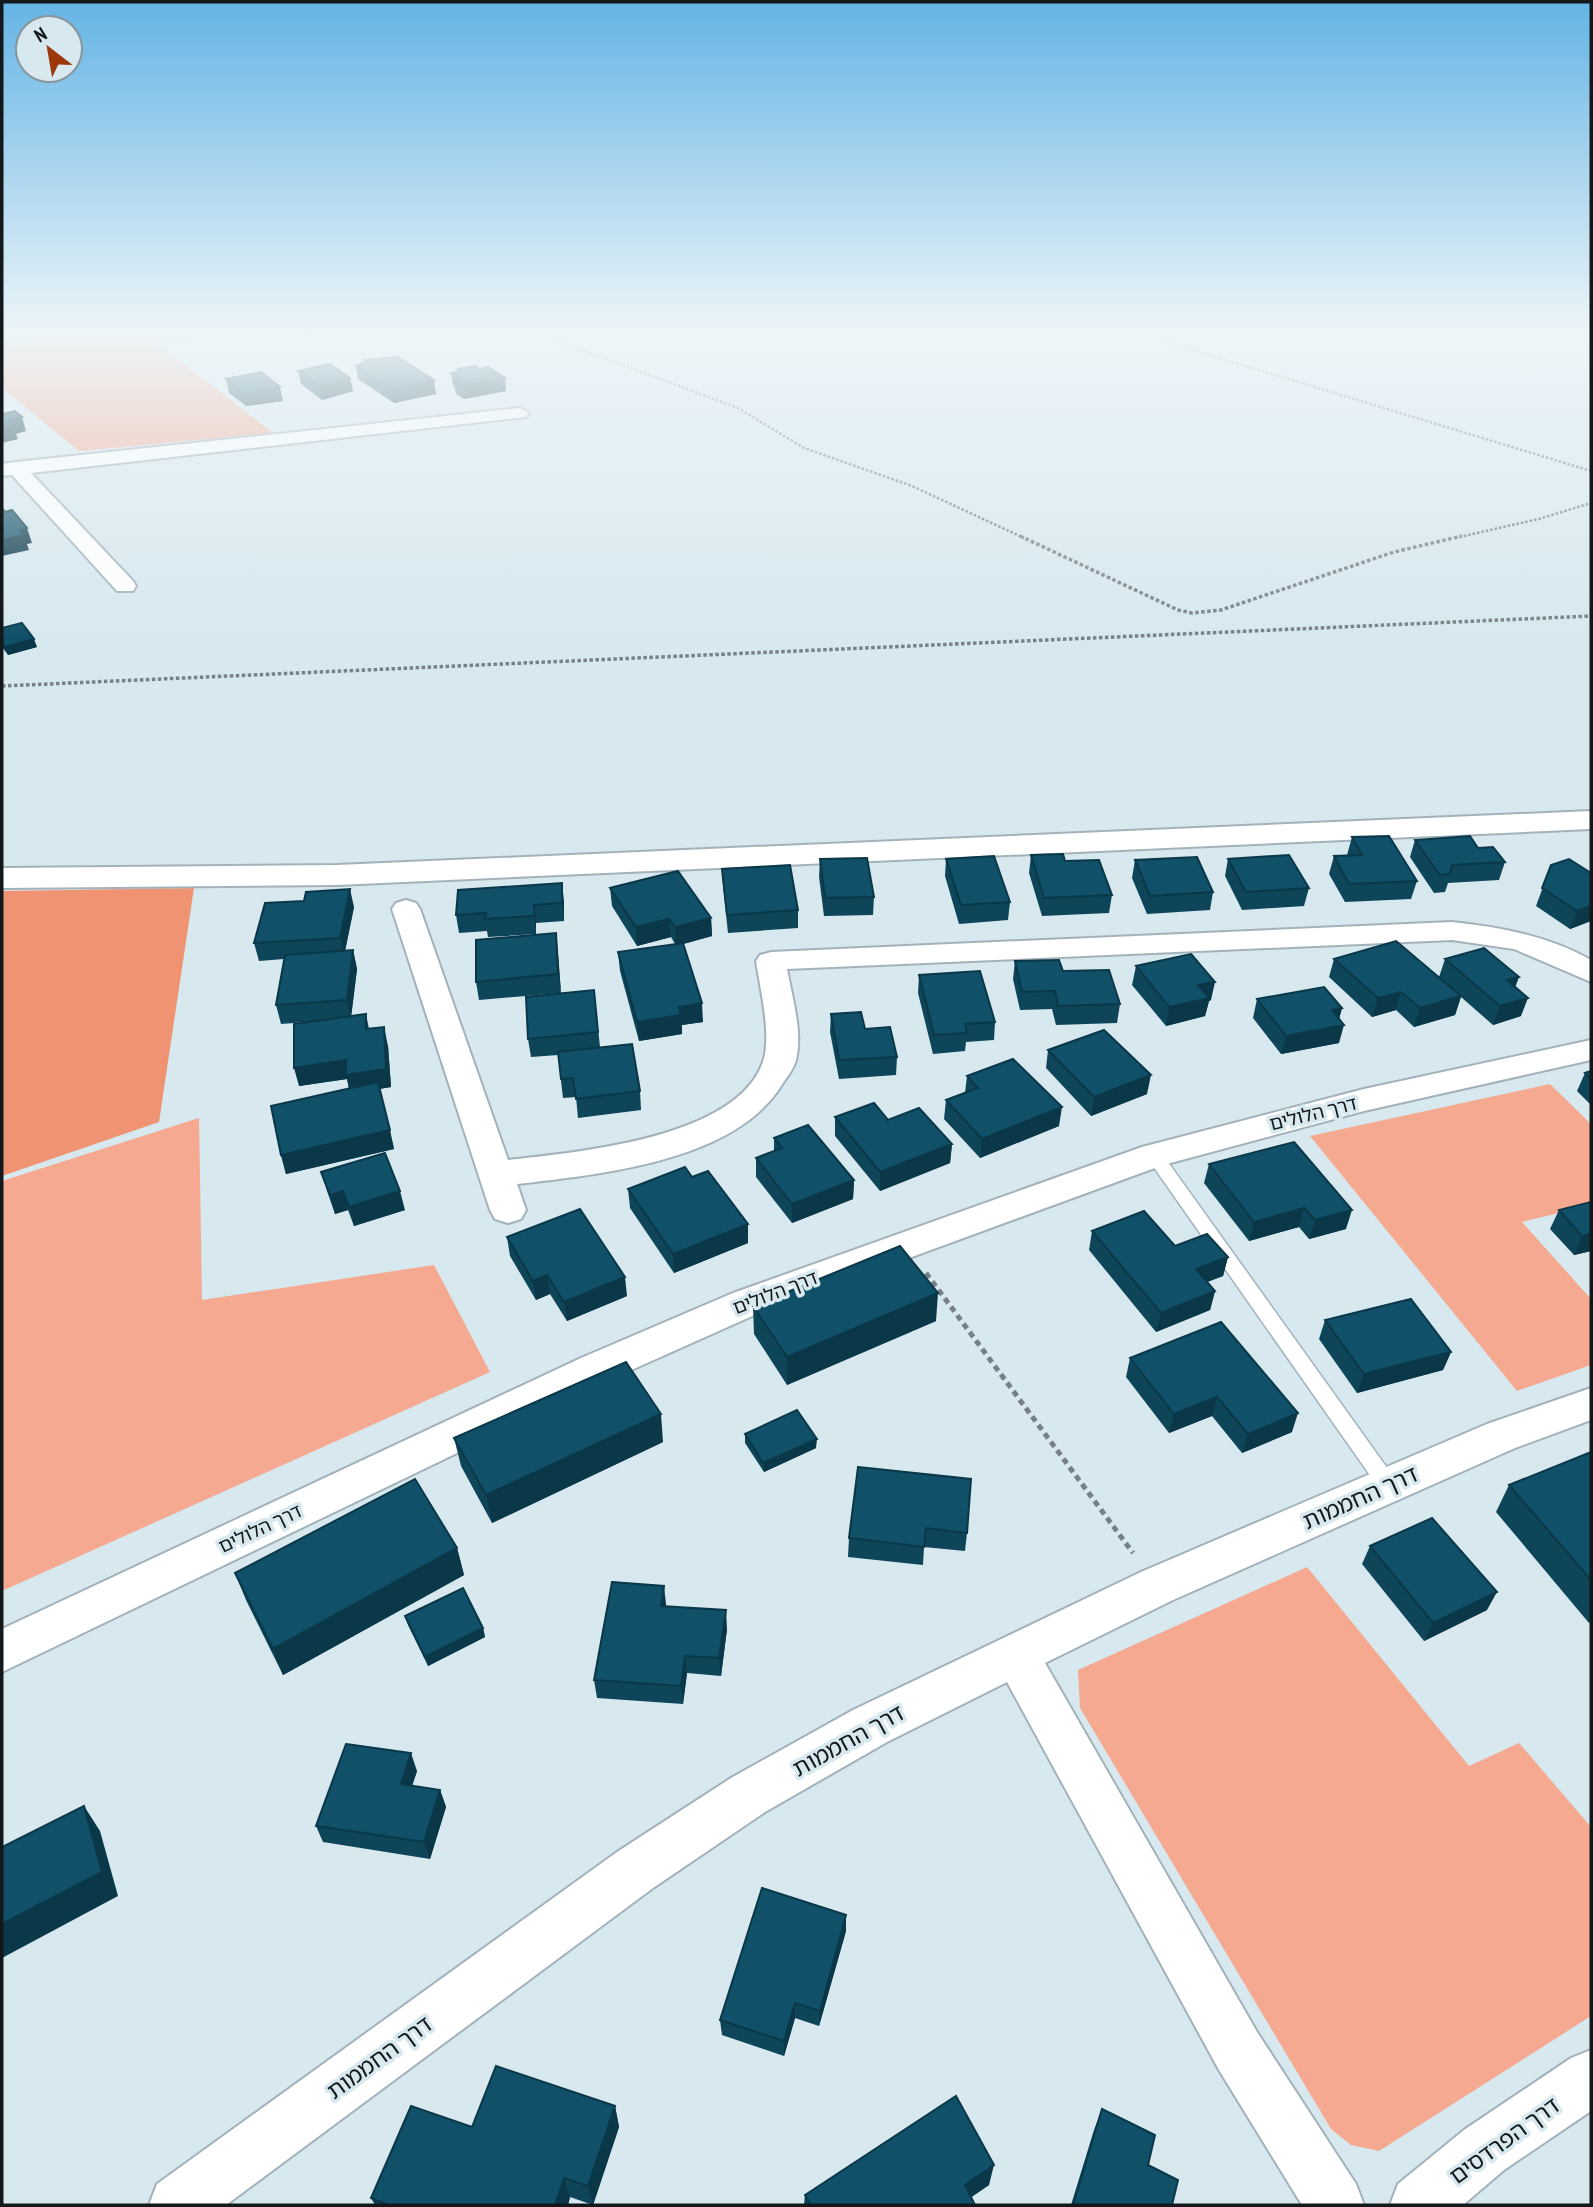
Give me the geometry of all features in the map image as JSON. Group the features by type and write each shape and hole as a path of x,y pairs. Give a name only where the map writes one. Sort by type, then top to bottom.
{"main road":[{"path":"2,878 337,875 1591,820"}],"street":[{"path":"9,469 347,432"},
{"path":"9,469 125,586"},
{"path":"406,909 508,1210"},
{"path":"496,1174 610,1160 667,1145 712,1128 743,1110 763,1090 779,1062 780,1027 771,961 1452,931 1518,939 1569,959 1591,973"},
{"name":"דרך הלולים","path":"2,1651 595,1369 746,1303 1154,1155 1364,1100 1591,1050"},
{"name":"דרך החממות","path":"178,2205 635,1870 725,1810 870,1726 1157,1586 1501,1436 1591,1404"},
{"path":"1015,1653 1238,2051 1335,2205"},
{"name":"דרך הפרדסים","path":"1419,2205 1483,2150 1591,2078"}],"lane":[{"path":"1154,1155 1388,1485"}],"path":[{"path":"779,432 804,447 912,486 1019,534 1108,580 1178,610 1192,613 1221,610 1394,552 1539,519 1591,503"},
{"path":"1463,432 1591,471"},
{"path":"2,687 1591,616"},
{"path":"905,1244 1157,1586"}],"shaded area":[{"path":"56,432 273,433 79,451"},
{"path":"194,888 159,1122 2,1176 2,891"},
{"path":"1550,1084 1591,1124 1591,1205 1522,1222 1591,1299 1591,1365 1517,1391 1310,1136"},
{"path":"199,1118 202,1300 434,1265 490,1372 2,1591 2,1181"},
{"path":"1307,1567 1469,1766 1519,1743 1591,1827 1591,2016 1379,2151 1351,2145 1331,2129 1080,1708 1078,1670"}],"building":[{"path":"2,508 5,512 12,510 27,528 20,530 24,535 2,540"},
{"path":"22,623 34,639 5,647 2,642 2,628"},
{"path":"1389,836 1417,881 1349,884 1334,856 1362,855 1352,837"},
{"path":"1470,836 1478,848 1493,847 1505,862 1452,865 1450,874 1440,875 1415,840"},
{"path":"1063,854 1065,861 1099,860 1112,895 1044,898 1031,855"},
{"path":"1289,855 1309,888 1246,892 1228,859"},
{"path":"994,856 1010,902 961,905 946,859"},
{"path":"1197,857 1213,892 1150,896 1135,860"},
{"path":"867,858 874,897 825,898 820,859"},
{"path":"1569,859 1591,873 1591,906 1577,911 1542,888 1551,865"},
{"path":"790,865 798,910 727,915 722,869"},
{"path":"678,871 711,918 675,927 669,919 636,927 610,888"},
{"path":"562,883 562,903 534,905 534,916 485,919 486,913 456,915 458,890"},
{"path":"350,889 340,938 254,943 265,903 304,901 306,892"},
{"path":"556,933 558,974 476,982 476,940"},
{"path":"1396,941 1461,996 1420,1008 1401,992 1378,998 1334,959"},
{"path":"683,943 702,1003 679,1007 681,1015 637,1022 618,952"},
{"path":"1484,948 1519,977 1507,980 1528,998 1500,1006 1445,959"},
{"path":"353,950 347,1000 276,1005 285,955"},
{"path":"1191,954 1215,982 1198,985 1209,998 1169,1007 1136,966"},
{"path":"1059,960 1063,971 1109,970 1120,1004 1058,1006 1055,991 1022,992 1015,961"},
{"path":"980,971 995,1022 965,1024 967,1033 934,1035 919,975"},
{"path":"1324,987 1342,1008 1332,1010 1344,1025 1286,1036 1257,999"},
{"path":"594,990 598,1032 528,1039 526,997"},
{"path":"861,1012 865,1029 890,1027 897,1057 839,1060 831,1014"},
{"path":"366,1014 366,1029 384,1027 386,1069 346,1075 346,1060 294,1068 294,1024"},
{"path":"1104,1030 1151,1075 1094,1097 1048,1050"},
{"path":"632,1044 640,1091 576,1099 573,1078 561,1079 558,1052"},
{"path":"1013,1059 1062,1107 982,1139 946,1100 978,1088 967,1076"},
{"path":"378,1082 390,1130 281,1155 271,1106"},
{"path":"874,1103 888,1120 919,1108 952,1144 880,1172 835,1117"},
{"path":"808,1125 854,1180 792,1204 756,1158 782,1148 774,1138"},
{"path":"1294,1142 1352,1210 1315,1220 1304,1208 1254,1222 1209,1164"},
{"path":"385,1153 400,1191 349,1207 343,1191 330,1195 321,1172"},
{"path":"685,1167 692,1177 708,1171 748,1224 673,1254 628,1189"},
{"path":"1591,1202 1591,1234 1582,1236 1559,1210"},
{"path":"580,1209 625,1277 564,1302 547,1275 533,1281 507,1237"},
{"path":"1144,1211 1175,1246 1207,1234 1228,1257 1196,1269 1215,1291 1161,1313 1092,1231"},
{"path":"900,1246 938,1293 787,1357 753,1306"},
{"path":"1411,1299 1451,1352 1364,1374 1325,1320"},
{"path":"1221,1322 1298,1413 1248,1434 1217,1397 1174,1414 1130,1358"},
{"path":"626,1362 661,1414 486,1495 454,1438"},
{"path":"797,1410 817,1439 763,1463 745,1434"},
{"path":"1591,1452 1591,1580 1509,1485"},
{"path":"858,1467 971,1479 967,1533 926,1528 924,1547 849,1538"},
{"path":"415,1479 457,1548 273,1649 235,1573"},
{"path":"1432,1518 1497,1592 1433,1623 1370,1546"},
{"path":"612,1582 664,1586 661,1606 726,1610 719,1658 685,1656 681,1686 594,1680"},
{"path":"463,1588 483,1628 425,1657 405,1616"},
{"path":"346,1744 411,1753 401,1784 440,1790 424,1842 316,1826"},
{"path":"84,1806 102,1872 2,1924 2,1847"},
{"path":"762,1888 846,1915 820,2011 795,2003 784,2041 720,2020"},
{"path":"496,2066 615,2106 588,2186 564,2178 555,2205 389,2205 371,2198 411,2106 472,2127"},
{"path":"956,2096 994,2165 965,2185 975,2205 810,2205 805,2195"},
{"path":"1102,2109 1155,2135 1148,2165 1178,2180 1172,2205 1073,2205"}]}
